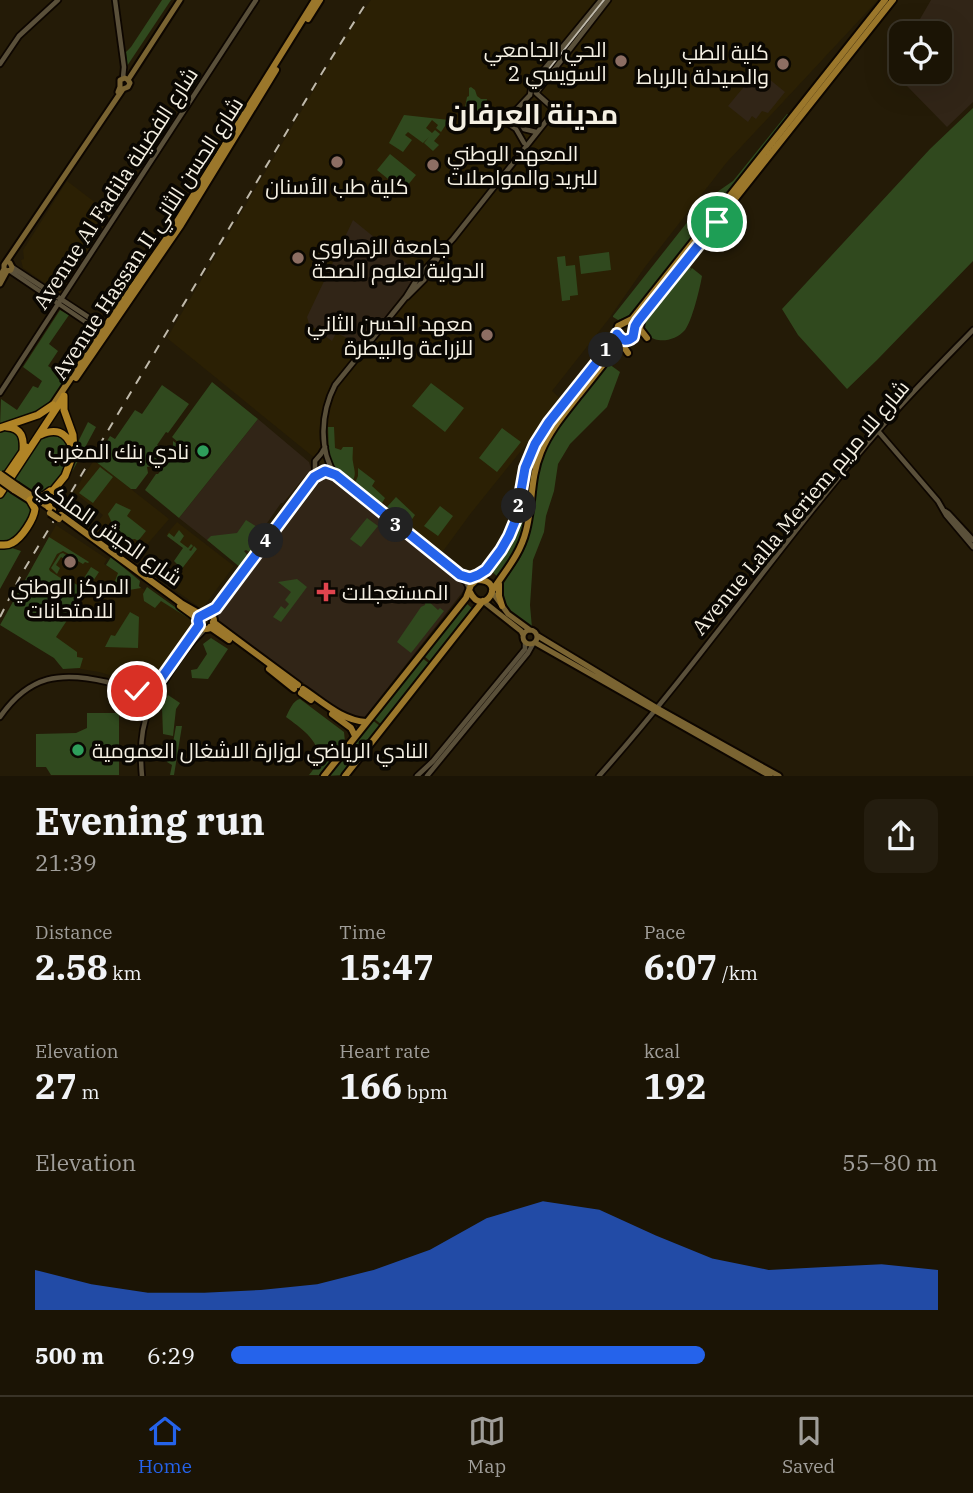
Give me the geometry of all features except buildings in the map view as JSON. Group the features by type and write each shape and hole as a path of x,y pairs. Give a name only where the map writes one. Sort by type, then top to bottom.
{"highway":[{"name":"Avenue Hassan II شارع الحسن الثاني","path":"0,494 64,396"},
{"path":"0,547 18,541 37,514 50,510 47,498 65,476 74,452 73,435 64,410 64,396"},
{"name":"Avenue Hassan II شارع الحسن الثاني","path":"0,479 22,452 53,405"},
{"path":"0,429 38,415 53,405"},
{"path":"0,429 13,428 19,431 23,437 22,452"},
{"path":"0,547 16,541 36,511 33,499 46,494 61,479 69,464 72,450 69,440 60,432 50,431 39,435"}],"main road":[{"path":"0,284 8,267 122,88 130,85 125,79 178,0"},
{"name":"Avenue Hassan II شارع الحسن الثاني","path":"64,396 275,60 317,0"},
{"name":"Avenue Hassan II شارع الحسن الثاني","path":"53,405 76,366 105,332 181,225 317,0"},
{"path":"627,323 885,0"},
{"path":"345,775 483,601 488,599 513,563 528,521 534,472 547,439 559,420 617,347 624,340 633,337 641,317 893,0"},
{"path":"0,276 8,267"},
{"path":"641,317 640,329 648,338"},
{"path":"324,775 501,550 513,527 525,468 535,444 549,422 613,342 618,326 627,323 634,329"},
{"path":"617,334 624,340"},
{"path":"617,347 624,347 628,353"},
{"name":"شارع الجيش الملكي","path":"0,479 112,553 299,689 337,713 366,722"},
{"path":"461,575 474,577 486,570"},
{"path":"477,580 488,582 492,592 512,618 535,631 536,641"},
{"path":"499,582 502,606"},
{"path":"470,590 474,599 483,601 521,631 528,644 536,641"},
{"path":"524,639 530,630"},
{"path":"536,641 770,775"},
{"name":"شارع الجيش الملكي","path":"299,689 350,726 355,736"},
{"path":"656,710 779,775"}],"street":[{"path":"0,64 19,36 58,0"},
{"path":"115,0 125,79"},
{"name":"Avenue Al Fadila شارع الفضيلة","path":"0,393 256,0"},
{"path":"477,580 469,580 461,575 336,475 327,459 325,412 335,385 555,110 534,93 531,87 601,0"},
{"path":"524,146 522,127 515,112 534,93 608,0"},
{"path":"507,123 516,129 524,146"},
{"path":"522,127 527,131 537,132"},
{"path":"8,267 105,332"},
{"name":"Avenue Lalla Meriem شارع للا مريم","path":"599,775 656,710 878,431 973,330"},
{"path":"878,431 973,547"},
{"path":"314,477 315,461 325,446"},
{"path":"318,457 327,459"},
{"path":"142,775 141,747 152,690 255,560 314,477 329,465"},
{"path":"315,468 336,475"},
{"path":"946,513 973,540"},
{"path":"461,575 470,590"},
{"path":"147,717 177,663 206,621"},
{"path":"417,775 433,761 525,649 524,639"},
{"path":"427,775 536,641"},
{"path":"0,716 23,692 39,683 67,676 84,677 131,689 157,690 160,694"},
{"path":"131,689 156,700"}],"shaded area":[{"name":"مدينة العرفان","path":"371,0 878,0 727,162 552,391 562,400 438,558 167,338 344,39"},
{"path":"931,0 973,0 973,102 947,127 907,86 952,84 952,21 919,21"},
{"path":"763,74 785,92 768,113 762,111 756,119 752,116 748,122 728,106 747,83 752,87"},
{"path":"67,181 113,216 61,294 23,268 21,260 24,259 23,250"},
{"path":"353,220 417,272 411,279 411,284 363,345 336,333 332,341 309,324 307,317"},
{"path":"258,419 309,462 311,469 235,562 179,518"},
{"path":"94,460 169,519 144,548 129,553 120,551 94,533 103,515 74,492"},
{"path":"325,475 330,476 465,585 465,589 364,718 333,707 303,682 298,683 218,623 218,616"},
{"path":"177,522 234,566 202,609 169,586 192,555 166,535"},
{"path":"56,525 107,559 104,564 193,621 193,626 155,684 150,687 75,668 55,638 30,571"}],"green space":[{"path":"162,0 171,0 127,66 126,52"},
{"path":"471,87 481,99 487,99 485,112 481,115 464,113"},
{"path":"973,108 973,261 847,389 798,335 782,309 930,149"},
{"path":"787,114 789,115 629,316 618,320 613,317 704,201 733,181"},
{"path":"404,115 449,120 441,132 432,120 426,128 432,133 435,130 440,134 434,141 439,145 433,151 424,143 429,137 423,143 408,132 405,135 412,140 403,152 389,143"},
{"path":"390,154 416,175 403,191 377,170"},
{"path":"609,252 611,270 581,274 579,256"},
{"path":"565,256 566,266 575,265 578,295 562,301 557,257"},
{"path":"688,265 690,271 692,268 702,276 688,326 673,338 653,338 644,329 643,321"},
{"path":"60,310 69,315 49,344 58,351 48,366 67,380 51,405 0,426 1,399 17,410 33,386 38,388 42,381 23,367"},
{"path":"609,364 620,372 607,407 570,444 558,464 544,532 533,560 530,628 504,603 501,594 503,585 528,540 537,479 544,455 568,414"},
{"name":"نادي بنك المغرب","path":"212,382 258,419 179,518 145,490 168,462 166,460 173,441 179,443 172,437"},
{"path":"431,383 464,408 445,432 412,406"},
{"path":"162,385 189,404 157,445 164,450 153,466 147,467 148,473 136,489 131,489 95,461 110,436 115,439 135,410 142,414"},
{"path":"88,422 96,427 51,504 50,495 71,468 78,442"},
{"path":"328,427 334,427 335,448 341,450 343,447 353,447 355,474 352,482 335,467 329,456"},
{"path":"502,428 521,442 497,472 479,458"},
{"path":"8,430 19,434 22,447 5,476 0,473 0,432"},
{"path":"57,434 68,443 70,451 66,468 56,484 43,494 36,494 12,480 40,438"},
{"path":"541,437 544,439 519,545 499,578 490,570 510,540 527,471"},
{"path":"100,467 113,477 93,503 79,493"},
{"path":"358,468 375,481 372,486 385,498 382,503 355,483"},
{"path":"7,487 33,507 34,512 17,537 0,543 0,498"},
{"path":"396,497 415,515 408,525 387,507"},
{"path":"116,503 131,510 127,516 146,531 138,541 126,540 123,543 113,535 116,531 108,514"},
{"path":"440,506 453,516 438,536 424,526"},
{"path":"367,518 378,526 361,547 350,539"},
{"path":"246,520 266,534 252,553 244,551 249,557 241,568 207,540 211,536 237,533"},
{"path":"179,530 184,536 180,542 188,548 191,544 191,551 194,546 197,549 171,583 177,571 174,561 183,548 167,536 169,533 174,537"},
{"path":"49,537 89,562 83,564 74,559 71,563 61,557 56,565 60,568 57,574 51,568 60,554 71,558 73,556 63,551 57,554 49,569 62,579 66,589 69,591 74,583 79,586 91,567 99,572 56,637 77,652 77,657 83,658 80,668 63,669 54,658 0,625"},
{"path":"12,548 21,551 0,589 0,550"},
{"path":"111,557 140,581 141,588 129,590 115,581 118,573 106,565"},
{"path":"297,579 307,587 281,622 273,617 281,606 285,609 289,604 285,600 291,592 278,582"},
{"path":"147,587 193,621 161,601 155,608 144,601 143,594"},
{"path":"426,599 438,610 440,608 444,611 411,653 397,642 425,605"},
{"path":"465,602 474,610 432,663 423,655"},
{"path":"130,612 139,617 138,648 105,647 111,635 115,636"},
{"path":"211,638 228,649 208,679 192,678 191,670 197,669 207,654 203,644"},
{"path":"421,657 431,665 382,725 372,717"},
{"path":"168,695 180,703 176,709 173,736 163,734 162,707"},
{"path":"300,699 344,732 345,742 319,775 309,775 318,757 314,742 286,717 293,704"},
{"name":"النادي الرياضي لوزارة الاشغال العمومية","path":"87,713 119,713 119,775 51,775 46,767 36,767 36,734 76,733 87,728"},
{"path":"371,719 381,727 343,775 327,776"},
{"path":"176,726 182,726 174,775 170,775 172,765 160,753 161,745 170,746 173,743"}],"tram line":[{"path":"536,85 604,0"}],"railway":[{"path":"0,617 22,573 368,0"}],"place":[{"name":"الحي الجامعي السويسي 2","path":"621,61"},
{"name":"كلية الطب والصيدلة بالرباط","path":"783,64"},
{"name":"كلية طب الأسنان","path":"337,162"},
{"name":"المعهد الوطني للبريد والمواصلات","path":"433,165"},
{"name":"جامعة الزهراوي الدولية لعلوم الصحة","path":"298,258"},
{"name":"معهد الحسن الثاني للزراعة والبيطرة","path":"487,335"},
{"name":"نادي بنك المغرب","path":"203,451"},
{"name":"المركز الوطني للامتحانات","path":"70,562"},
{"name":"المستعجلات","path":"326,592"},
{"name":"النادي الرياضي لوزارة الاشغال العمومية","path":"78,750"}],"district":[{"name":"مدينة العرفان","path":"533,113"}],"route":[{"path":"137,691 149,697 149,692 199,625 199,617 216,608 314,477 325,471 336,475 460,575 474,577 486,570 513,527 527,462 544,428 617,334 624,340 633,337 638,321 717,222"}]}
